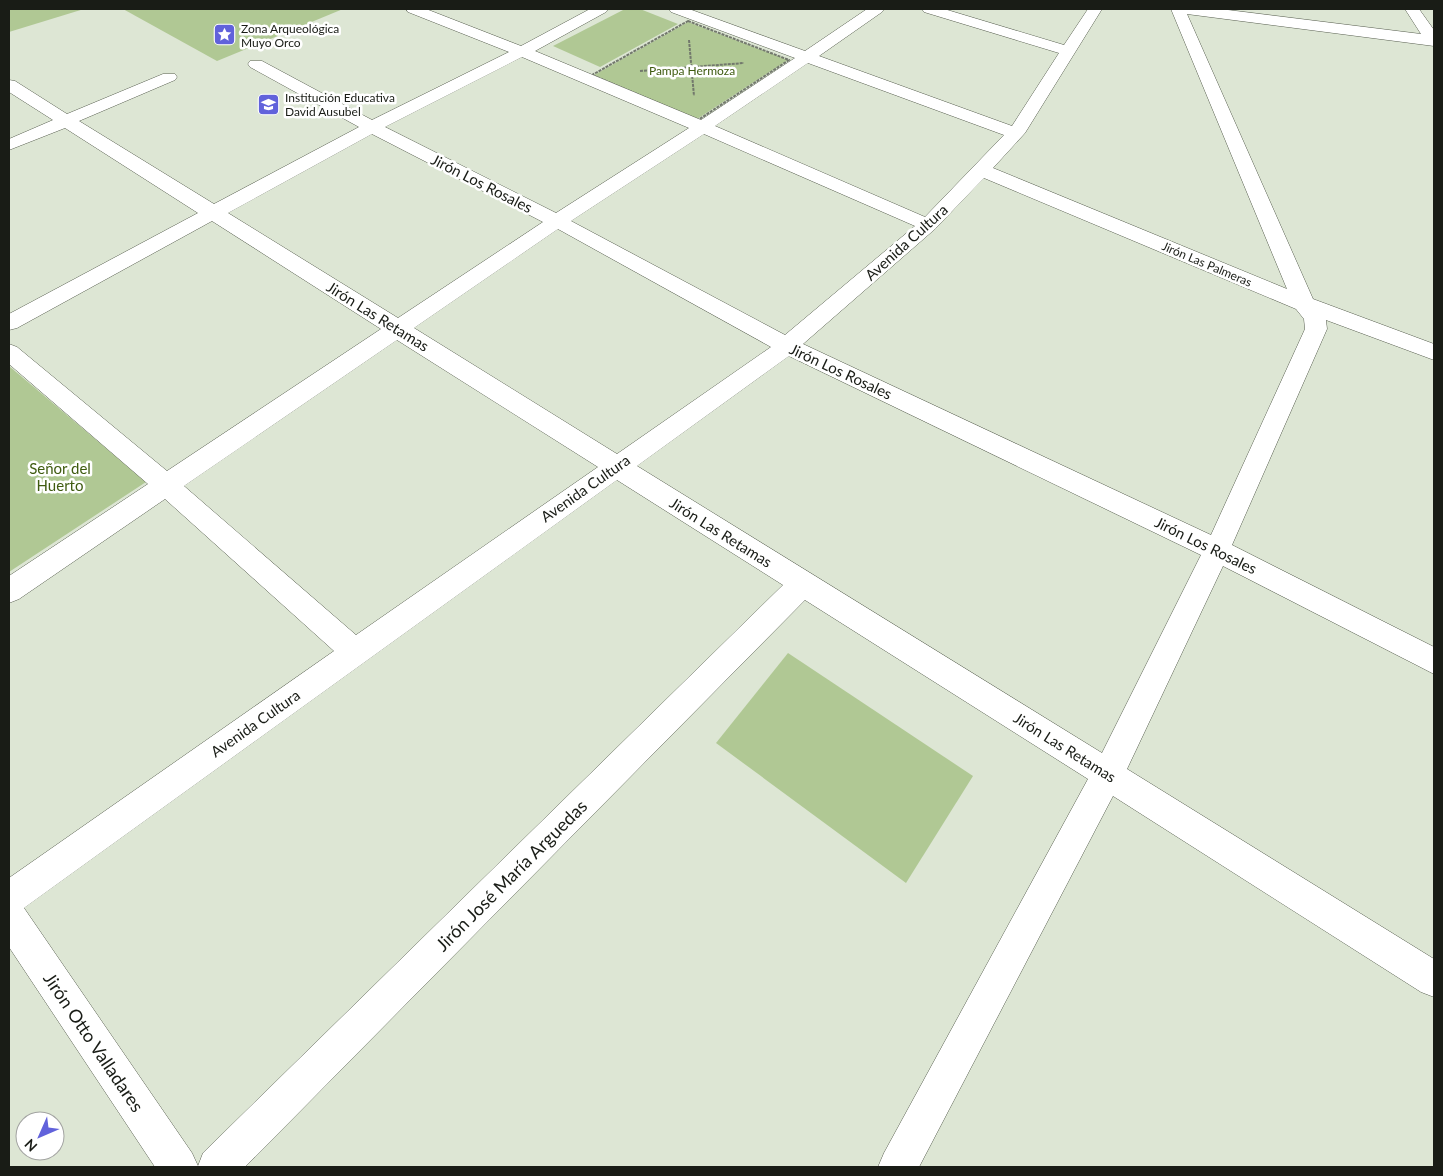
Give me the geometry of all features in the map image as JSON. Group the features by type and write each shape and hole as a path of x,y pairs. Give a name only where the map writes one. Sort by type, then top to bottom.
{"street":[{"path":"413,9 699,119 928,225"},
{"path":"9,323 372,127 521,52 601,9"},
{"path":"676,9 690,19 1016,133"},
{"path":"9,591 557,221 699,119 878,9"},
{"path":"929,9 1069,51"},
{"name":"Avenida Cultura","path":"9,898 787,346 928,225 1016,133 1095,9"},
{"path":"898,1167 1108,774 1217,550 1316,329 1315,318 1304,304 1178,9"},
{"path":"1186,9 1245,12 1434,40"},
{"path":"1412,9 1434,40"},
{"name":"Jirón Los Rosales","path":"256,64 372,127 557,221 787,346 1217,550 1434,662"},
{"path":"9,145 168,77"},
{"name":"Jirón Las Retamas","path":"9,84 1434,978"},
{"name":"Jirón Las Palmeras","path":"981,170 1304,304 1434,352"},
{"path":"9,352 166,484 355,652"},
{"name":"Jirón José María Arguedas","path":"218,1167 804,583"},
{"name":"Jirón Otto Valladares","path":"9,917 178,1167"}],"path":[{"path":"588,76 690,19 798,58"},
{"path":"689,40 695,102"},
{"path":"778,60 798,58"},
{"path":"588,76 699,119 798,58"},
{"path":"633,72 749,62"},
{"path":"588,76 604,74"}],"green space":[{"path":"9,9 84,9 9,32"},
{"name":"Zona Arqueológica Muyo Orco","path":"123,9 343,9 217,61"},
{"path":"625,9 640,9 678,24 600,67 553,46"},
{"name":"Pampa Hermoza","path":"688,22 788,60 697,119 594,75"},
{"name":"Señor del Huerto","path":"9,366 146,482 9,572"},
{"path":"788,653 973,776 906,883 716,743"}],"place":[{"name":"Zona Arqueológica Muyo Orco","path":"225,35"},
{"name":"Institución Educativa David Ausubel","path":"269,104"}]}
